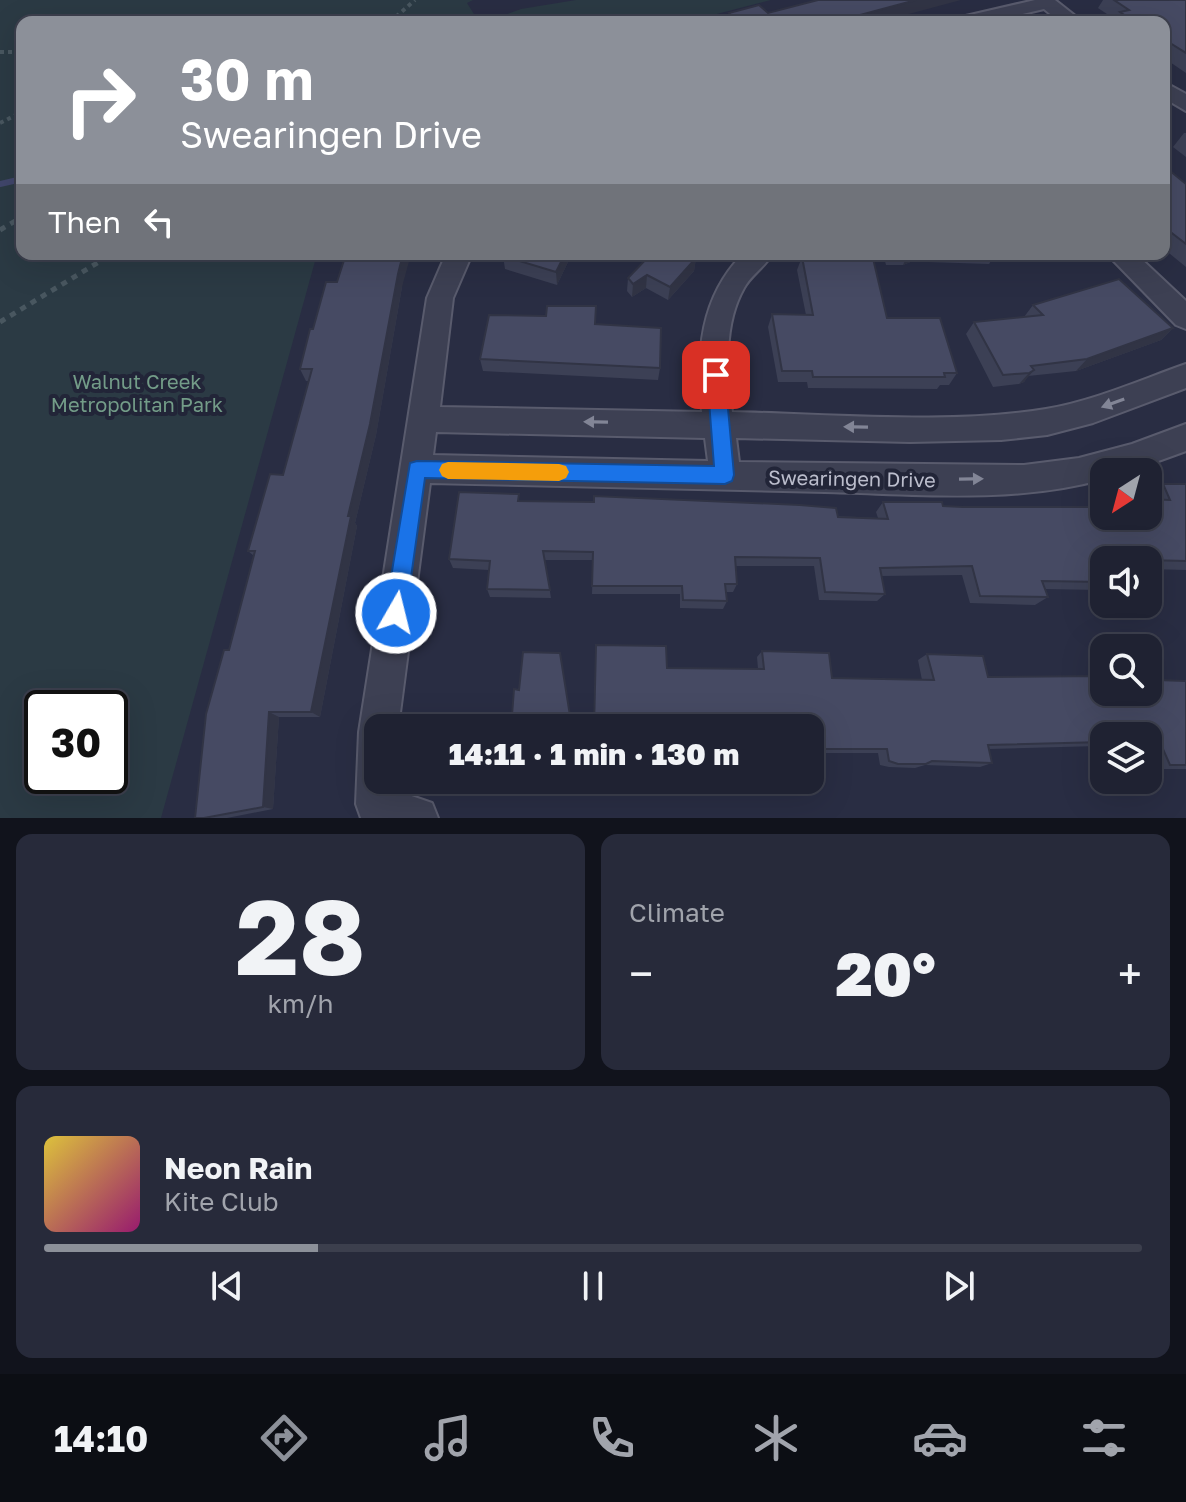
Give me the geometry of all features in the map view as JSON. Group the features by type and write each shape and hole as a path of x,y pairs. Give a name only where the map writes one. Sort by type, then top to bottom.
{"street":[{"path":"990,16 1047,3 1065,16"},
{"path":"380,714 440,298 455,260"},
{"path":"725,475 713,344 721,307 732,283 753,260"},
{"path":"1126,260 1186,318"},
{"path":"424,419 1001,427 1047,422 1093,410 1186,376"},
{"name":"Swearingen Drive","path":"417,469 924,480 1024,479 1079,472 1133,457 1186,437"},
{"path":"376,794 376,804 417,818"}],"path":[{"path":"397,16 415,0"},
{"path":"0,322 102,260"}],"green space":[{"name":"Walnut Creek Metropolitan Park","path":"0,0 473,0 467,3 475,16 16,16 16,260 315,260 161,818 0,818"},
{"path":"576,0 771,0 709,16 502,16 521,9"}],"building":[{"path":"818,0 916,0 856,16 731,16 729,13 759,5 768,13"},
{"path":"1114,0 1186,0 1186,53 1170,43 1170,16 1126,16 1120,12 1129,10"},
{"path":"1170,171 1186,184 1186,244 1170,232"},
{"path":"344,260 402,260 311,712 269,712 263,807 195,818 206,714 224,650 229,650 255,551 248,551 270,474 283,475 312,369 300,369 310,329 313,329 326,282 337,282"},
{"path":"516,260 562,260 556,272"},
{"path":"645,260 694,260 670,287 647,275 633,284 628,278"},
{"path":"803,260 873,260 887,318 940,318 957,373 944,373 945,377 813,377 812,371 782,371 772,314 813,315"},
{"path":"1119,279 1173,328 1087,359 1031,366 1034,370 1029,373 1003,375 974,322 1043,315 1033,305"},
{"path":"547,306 596,306 595,324 661,328 660,368 480,359 489,315 546,316"},
{"path":"1163,484 1186,484 1186,561 1162,560 1162,546 1090,546 1090,582 1042,581 1048,597 980,596 972,566 880,568 885,594 825,592 820,558 735,557 737,584 725,584 727,601 683,600 682,586 592,586 593,552 543,551 550,590 487,589 490,561 449,559 459,492 519,494 518,501 594,502 594,496 800,505 836,508 838,517 888,519 883,502 942,502 943,506 1090,507 1090,530 1162,530 1162,500 1170,500"},
{"path":"596,645 666,646 667,668 764,669 762,651 829,653 832,678 934,680 927,654 983,656 988,677 1090,676 1090,706 1162,706 1162,680 1186,681 1186,765 1170,765 1162,749 1162,722 1090,722 1090,742 988,745 992,763 932,761 926,764 898,764 889,761 887,749 824,749 824,714 594,714"},
{"path":"523,652 560,653 570,714 512,714 514,689 519,690"}],"waterway":[{"path":"0,184 16,180"}],"slow traffic":[{"path":"448,470 559,472"}],"route":[{"path":"396,613 417,469 725,475 716,375"}]}
